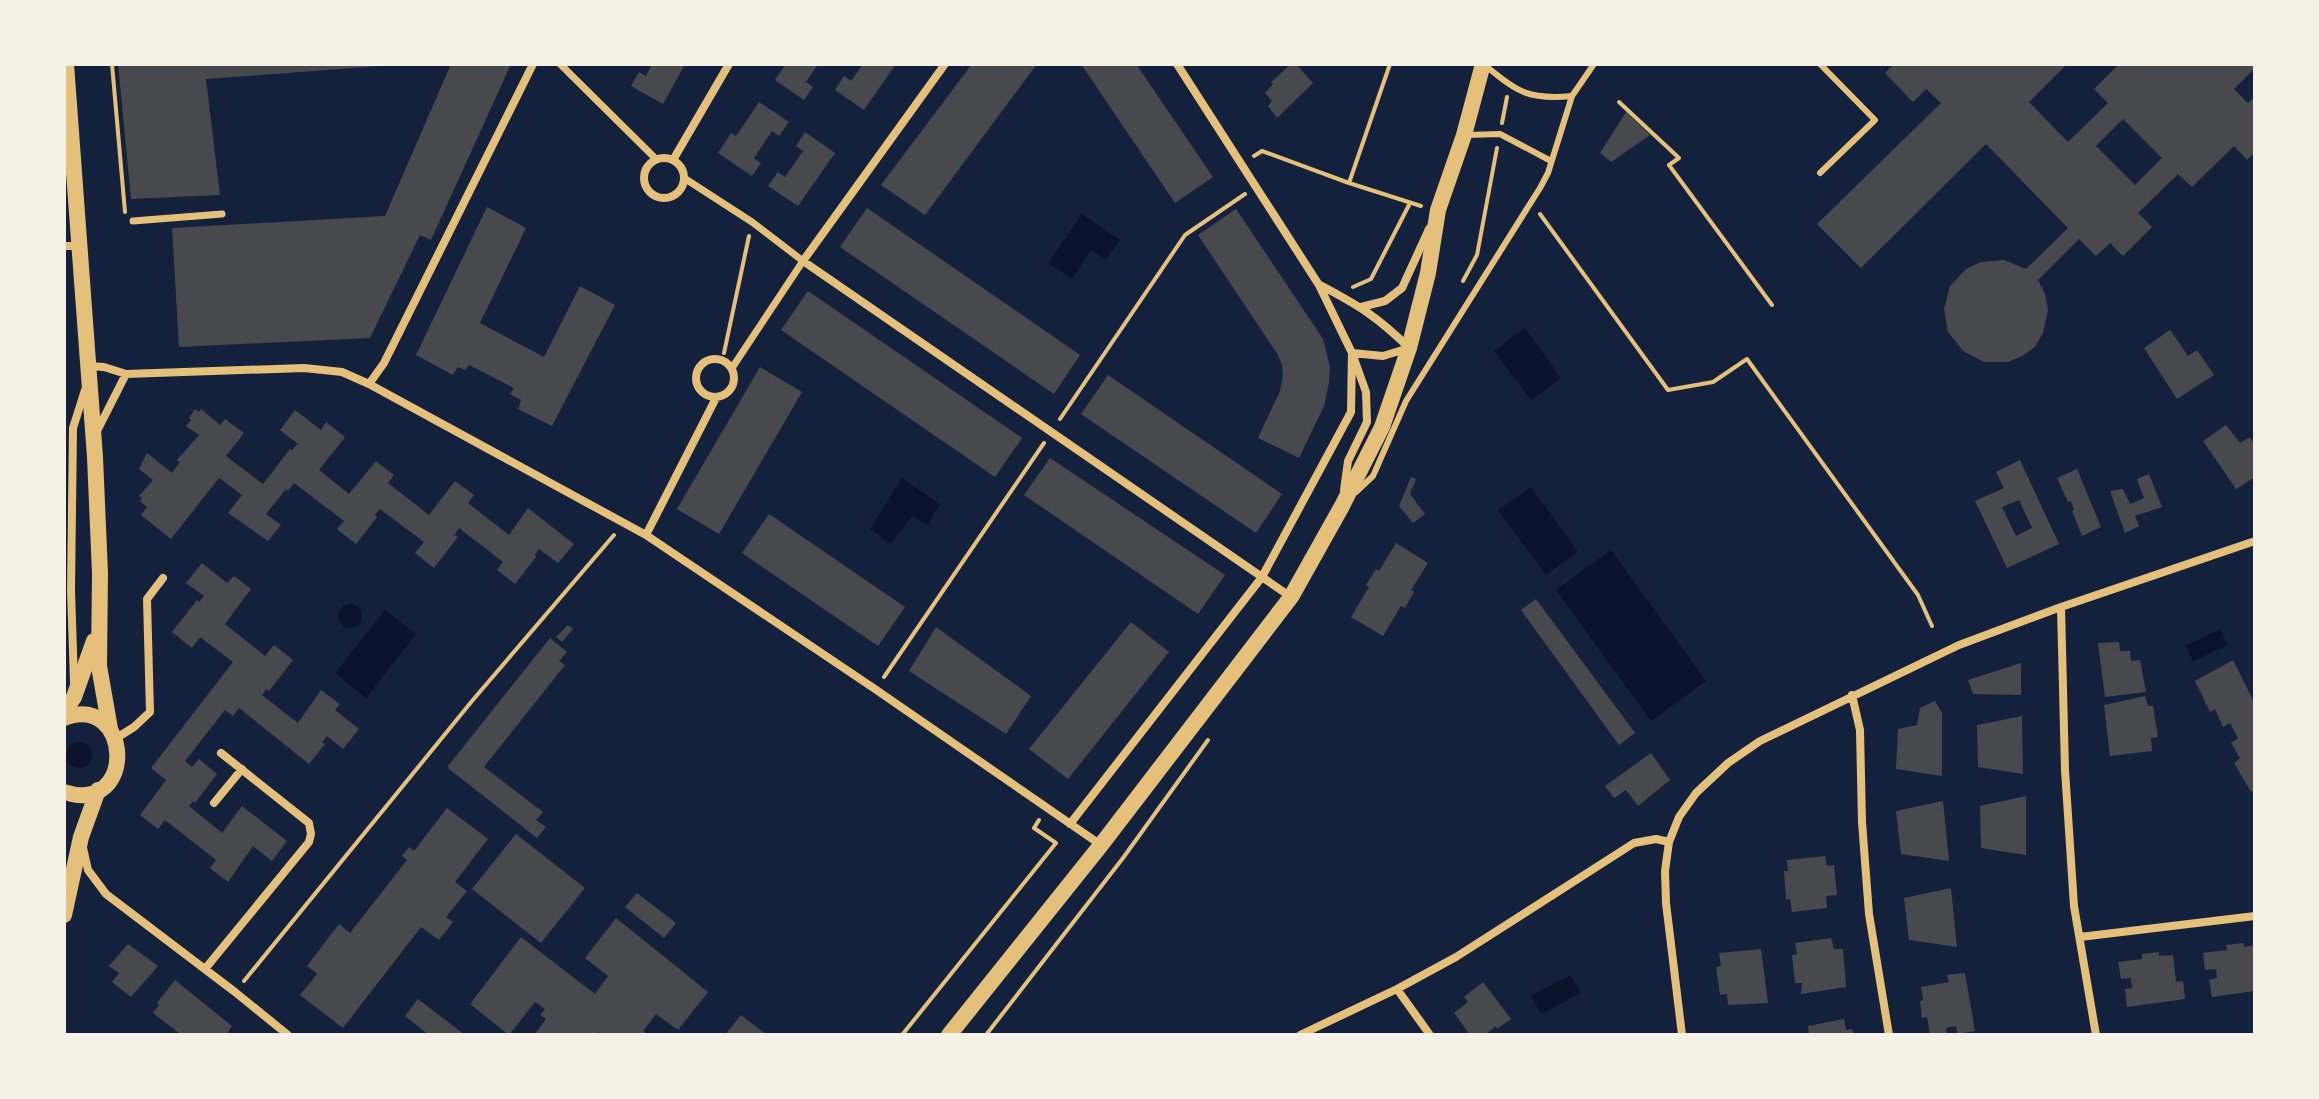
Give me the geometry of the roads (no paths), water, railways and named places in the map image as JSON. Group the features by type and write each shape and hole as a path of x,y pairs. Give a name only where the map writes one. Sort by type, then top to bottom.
{"main road":[{"path":"64,792 86,795 98,790 108,783 119,762 119,750 112,734 99,666 100,573 95,457 89,372 72,246 66,64"},
{"path":"949,1035 1101,845 1291,597 1342,506 1382,427 1409,348 1428,273 1438,210 1484,64"},
{"path":"98,632 74,697 64,715 91,717 112,734"},
{"path":"64,915 81,837 98,790"}],"street":[{"path":"369,384 384,363 533,64"},
{"path":"560,64 656,159"},
{"path":"673,160 729,64"},
{"path":"732,368 803,261 945,64"},
{"path":"1177,64 1319,285 1352,353 1366,392 1367,422 1348,461 1342,506"},
{"path":"668,158 681,168 684,178 675,195 656,197 646,187 646,168 656,159 668,158"},
{"path":"684,178 752,222 803,261 1291,597"},
{"path":"1361,307 1385,301 1402,288 1438,210"},
{"path":"129,220 222,214"},
{"path":"1319,285 1361,307 1385,324 1409,348 1383,356 1352,353"},
{"path":"1070,824 1262,577 1351,412 1352,353"},
{"path":"722,360 732,368 735,379 727,394 716,398 700,390 696,378 704,362 722,360"},
{"path":"74,697 71,591 73,428 89,372 104,367 126,374 304,368 342,372 646,535 1101,845"},
{"path":"93,439 126,374"},
{"path":"646,535 716,398"},
{"path":"1682,1035 1666,903 1665,871 1669,842 1679,817 1696,793 1728,763 1760,741 1959,645 2255,541"},
{"path":"112,734 134,727 150,712 147,599 163,578"},
{"path":"2061,607 2065,770 2074,906 2096,1035"},
{"path":"1852,695 1860,730 1862,822 1869,914 1889,1035"},
{"path":"205,969 309,842 311,834 309,823 221,753"},
{"path":"214,803 242,769"},
{"path":"81,837 88,870 106,894 288,1035"},
{"path":"1300,1035 1397,989 1505,927 1634,843 1656,839 1669,842"},
{"path":"2080,937 2255,916"},
{"path":"1397,989 1430,1035"}],"lane":[{"path":"1484,64 1509,86 1543,99 1572,96"},
{"path":"1342,506 1373,476 1406,401 1548,173 1572,96 1594,64"},
{"path":"1820,64 1875,120 1820,173"},
{"path":"1464,135 1500,134 1551,161"}],"water":[{"path":"1082,214 1120,240 1106,259 1091,250 1072,279 1048,263"},
{"path":"1525,328 1561,378 1531,400 1494,351"},
{"path":"902,478 940,504 928,525 912,516 891,544 870,529"},
{"path":"1531,487 1578,552 1546,575 1498,510"},
{"path":"1611,550 1706,681 1651,721 1556,590"},
{"path":"350,604 361,611 362,616 355,627 350,628 339,621 338,616 345,605"},
{"path":"385,610 416,634 366,698 335,673"},
{"path":"2220,629 2228,645 2193,661 2186,646"},
{"path":"79,742 88,746 92,755 88,764 79,768 70,764 66,755 70,746"},
{"path":"1570,975 1581,993 1541,1014 1531,996"}]}
